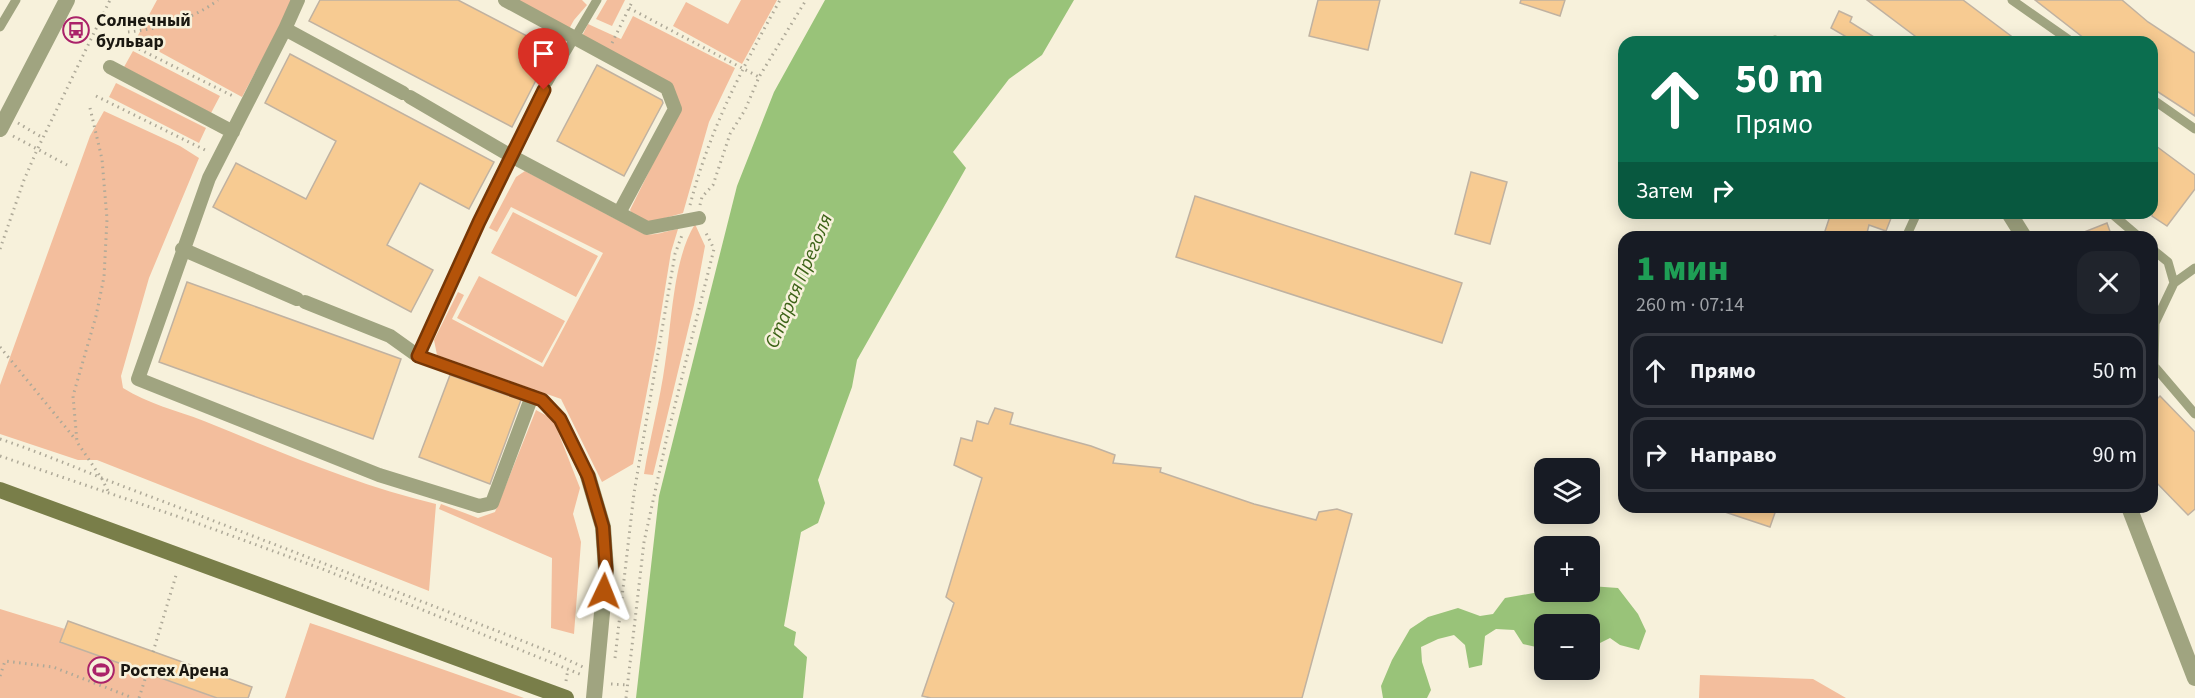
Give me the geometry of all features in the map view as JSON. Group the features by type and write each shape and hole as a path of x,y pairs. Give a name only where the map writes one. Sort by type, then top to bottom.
{"main road":[{"path":"0,490 566,698"}],"street":[{"path":"5,132 67,0"},
{"path":"298,0 209,178 182,249 138,379 379,475 480,506 492,503 532,396"},
{"path":"505,0 667,88 675,109 620,213"},
{"path":"285,29 511,156 647,228 693,219"},
{"path":"110,67 233,132"},
{"path":"182,249 301,301 390,336 418,356"},
{"path":"588,476 603,527 606,570 600,684"},
{"path":"2131,513 2195,678"}],"lane":[{"path":"0,27 16,0"},
{"path":"588,476 560,419 542,400 418,356 511,156 546,87 597,0"},
{"path":"2012,0 2063,36"},
{"path":"2158,103 2195,129"},
{"path":"2118,219 2132,231"},
{"path":"2158,254 2168,262 2174,283"},
{"path":"2158,317 2174,283 2195,268"},
{"path":"2158,371 2195,414"}],"path":[{"path":"0,249 37,150 110,0"},
{"path":"128,32 154,29 204,11 218,0"},
{"path":"606,56 633,0"},
{"path":"626,698 644,542 667,437 714,249 693,219 697,179 724,105 780,0"},
{"path":"615,664 634,493 675,254 702,197 713,185 730,135 745,110 759,77 806,0"},
{"path":"629,8 759,77"},
{"path":"123,41 248,103"},
{"path":"96,96 220,158"},
{"path":"77,442 73,396 96,316 104,277 107,219 102,159 90,108"},
{"path":"5,132 67,165"},
{"path":"0,347 77,442 108,491"},
{"path":"0,439 44,453 102,479 349,572 553,653 611,691"},
{"path":"0,456 108,491 325,570 548,660 600,684 627,685"},
{"path":"153,652 178,568"},
{"path":"0,676 5,661 52,667 133,698"},
{"path":"139,698 147,673"}],"shaded area":[{"path":"157,0 294,0 242,97 136,39"},
{"path":"517,0 582,0 587,5 569,29"},
{"path":"607,0 625,0 612,26 596,19"},
{"path":"741,0 777,0 742,64 673,26 686,2 728,24"},
{"path":"633,16 735,68 709,122 683,213 647,223 633,215 630,210 680,109 672,86 581,38 588,24 621,39"},
{"path":"133,51 220,96 211,113 124,67"},
{"path":"116,83 206,128 199,143 109,97"},
{"path":"104,111 180,146 199,158 149,278 121,376 123,388 152,403 204,421 319,467 436,504 429,591 97,460 78,460 0,434 0,385 90,136"},
{"path":"525,171 644,234 657,234 678,229 671,252 633,464 602,482 561,399 437,355 434,340 458,292 464,295 452,319 543,367 603,253 511,207 497,232 489,228 516,177"},
{"path":"513,212 598,256 576,297 491,253"},
{"path":"695,224 705,246 694,305 653,475 644,474 663,378 674,291 682,255"},
{"path":"479,276 565,321 542,363 457,318"},
{"path":"536,410 553,419 580,488 573,514 581,542 574,634 551,628 552,558 439,509 441,504 478,518 495,512"},
{"name":"Ростех Арена","path":"0,609 65,629 68,621 252,687 249,698 0,698"},
{"path":"310,623 325,628 524,698 285,698"},
{"path":"1700,675 1813,679 1846,698 1699,698"}],"water":[{"name":"Старая Преголя","path":"825,0 1074,0 1042,55 1009,79 953,152 966,168 857,360 852,387 818,480 825,503 818,523 801,532 784,626 796,632 794,645 807,657 803,698 636,698 659,496 737,186 774,92"},
{"path":"1600,587 1618,588 1638,614 1646,631 1639,650 1620,645 1610,638 1600,643 1600,614 1534,614 1534,646 1523,644 1514,630 1496,629 1485,636 1482,665 1469,668 1465,645 1454,635 1438,639 1421,647 1422,662 1431,690 1427,698 1383,698 1381,686 1392,660 1410,629 1428,617 1458,608 1480,616 1493,614 1505,598 1534,593 1534,602 1600,602"}],"building":[{"path":"320,0 458,0 552,49 512,127 309,21"},
{"path":"1318,0 1380,0 1368,50 1309,36"},
{"path":"1521,0 1565,0 1560,16 1520,3"},
{"path":"1867,0 1963,0 2011,36 1915,36"},
{"path":"2035,0 2122,0 2148,22 2195,53 2195,116 2158,92 2158,36 2081,36"},
{"path":"1839,11 1852,17 1850,22 1872,36 1845,36 1831,28"},
{"path":"290,54 494,162 469,209 420,183 387,245 433,270 411,312 213,207 236,163 306,199 336,141 265,103"},
{"path":"597,65 662,100 663,103 624,176 557,141"},
{"path":"2158,147 2195,175 2195,189 2167,226 2156,219"},
{"path":"1471,172 1507,182 1490,244 1455,234"},
{"path":"1195,196 1462,283 1442,343 1176,257"},
{"path":"1829,219 1891,219 1886,231 1869,225 1868,231 1825,231"},
{"path":"2107,223 2110,231 2087,231"},
{"path":"187,282 401,359 373,439 159,362"},
{"path":"450,375 521,400 490,484 419,457"},
{"path":"2160,396 2195,432 2195,509 2188,515 2158,484 2158,398"},
{"path":"995,408 1013,413 1010,424 1091,446 1115,455 1113,463 1161,468 1160,472 1254,504 1316,520 1319,512 1337,509 1352,514 1302,698 931,698 922,696 954,603 946,597 982,478 954,465 961,438 972,441 977,421 988,424"},
{"path":"1728,513 1775,513 1770,527"},
{"path":"68,621 252,687 248,698 217,698 60,642"}],"place":[{"name":"Солнечный бульвар","path":"76,30"},
{"name":"Ростех Арена","path":"101,670"}],"route":[{"path":"544,90 479,222 418,356 542,400 560,419 588,476 603,527 606,570 604,591"}]}
